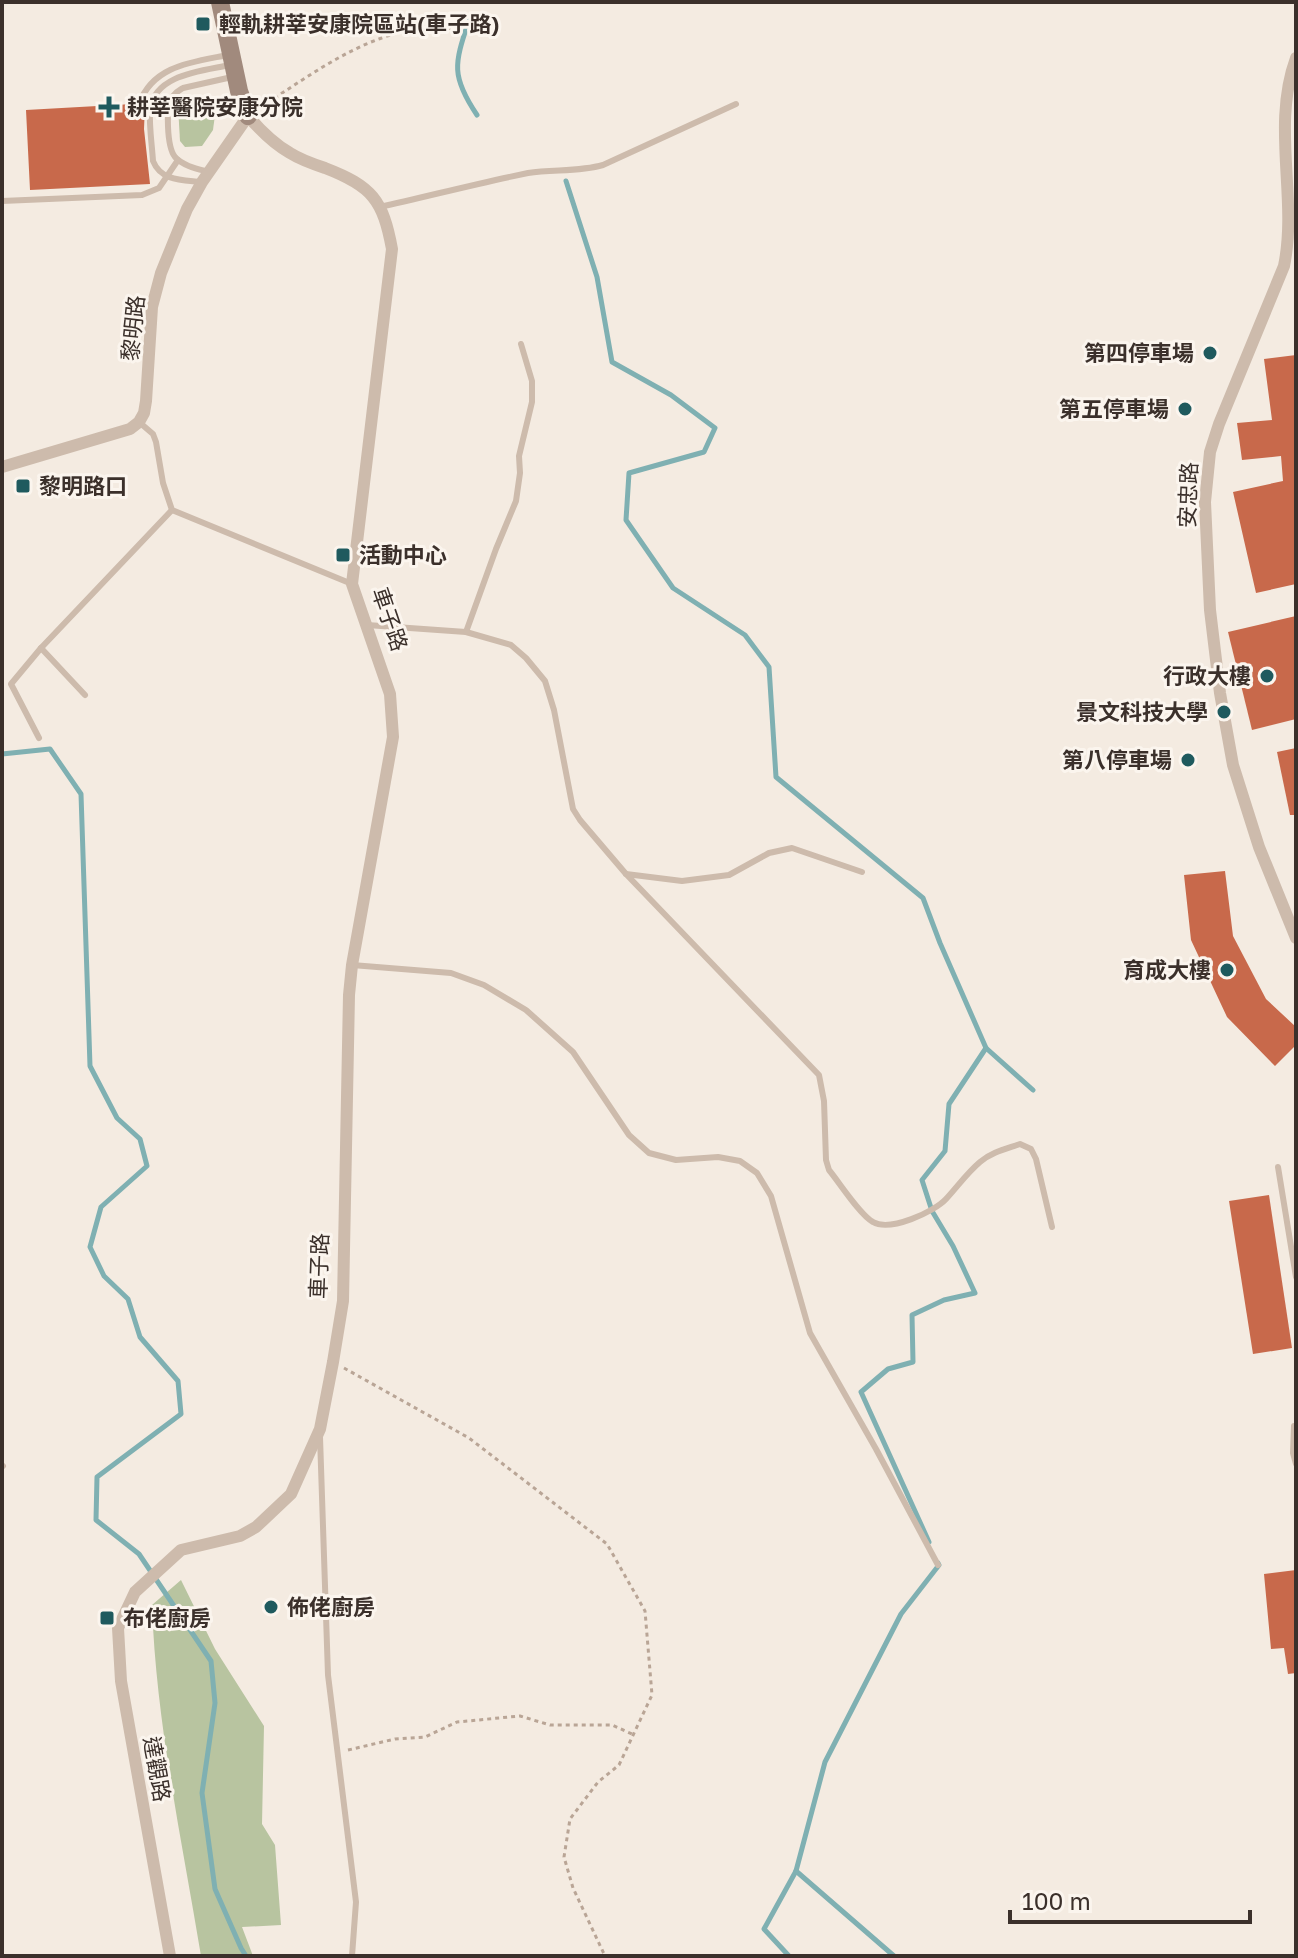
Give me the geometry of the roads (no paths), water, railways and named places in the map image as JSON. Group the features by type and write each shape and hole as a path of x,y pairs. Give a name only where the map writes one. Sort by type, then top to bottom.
{"street":[{"name":"車子路","path":"220,2 241,100 248,116 266,136 289,153 357,182 368,191 380,207 392,249 352,584 390,694 393,737 352,965 343,1301 320,1429"},
{"name":"安忠路","path":"1296,58 1291,71 1285,114 1294,234 1284,266 1219,424 1210,452 1205,502 1210,610 1233,765 1259,847 1296,938"},
{"name":"黎明路","path":"139,422 146,401 152,307 161,273 187,209 248,116"},
{"path":"2,467 119,433 139,422"},
{"name":"達觀路","path":"170,1956 121,1681 118,1628 135,1592 181,1550 240,1536 256,1527 291,1494 320,1429"}],"lane":[{"path":"139,104 156,78 180,65 233,65"},
{"path":"206,177 173,155 168,139 169,109 172,97 183,88 233,65"},
{"path":"206,177 167,178 159,173 153,161 150,109 165,85 175,79 233,65"},
{"path":"380,207 530,173 589,169 603,165 736,104"},
{"path":"2,201 142,195 159,188 178,160"},
{"path":"466,632 516,501 519,456 532,402 532,381 521,344"},
{"path":"39,738 11,684 41,648 172,510 153,434 139,422"},
{"name":"車子路","path":"172,510 352,584"},
{"path":"367,625 466,632 511,645 526,658 545,681 554,710 573,809 626,874 819,1075 829,1170 872,1222 890,1226 926,1212 945,1201 982,1160 1020,1144 1031,1149 1036,1159 1052,1227"},
{"path":"41,648 85,695"},
{"path":"626,874 682,881 729,875 769,853 792,848 862,872"},
{"path":"352,965 451,973 484,985 526,1010 573,1052 629,1135 649,1153 676,1160 718,1157 740,1161 757,1173 771,1196 810,1333 938,1565"},
{"path":"1278,1167 1296,1277"},
{"path":"1294,1426 1293,1453 1296,1464"},
{"name":"車子路","path":"320,1429 328,1675 356,1902 352,1956"}],"waterway":[{"path":"469,20 458,58 458,69 462,89 477,115"},
{"path":"566,181 597,277 612,362 671,395 715,428 704,452 629,473 626,520 673,588 745,635 769,667 776,777 923,898 986,1048 949,1104 945,1151 922,1180 932,1211 975,1293 944,1300 912,1315 913,1362 888,1369 861,1392 929,1542"},
{"path":"2,754 50,749 81,794 90,1066 117,1118 140,1139 147,1166 101,1207 90,1247 104,1276 128,1299 140,1337 178,1381 181,1414 97,1477 96,1520 139,1554 211,1661 215,1703 202,1793 215,1889 246,1956"},
{"path":"986,1048 1033,1090"},
{"path":"789,1956 764,1929 796,1871 825,1762 901,1614 938,1563"},
{"path":"796,1871 894,1956"}],"place":[{"name":"輕軌耕莘安康院區站(車子路)","path":"203,24"},
{"name":"耕莘醫院安康分院","path":"109,107"},
{"name":"第四停車場","path":"1210,353"},
{"name":"第五停車場","path":"1185,409"},
{"name":"黎明路口","path":"23,486"},
{"name":"活動中心","path":"343,555"},
{"name":"行政大樓","path":"1267,676"},
{"name":"景文科技大學","path":"1224,712"},
{"name":"第八停車場","path":"1188,760"},
{"name":"育成大樓","path":"1227,970"},
{"name":"佈佬廚房","path":"271,1607"},
{"name":"布佬廚房","path":"107,1618"}]}
